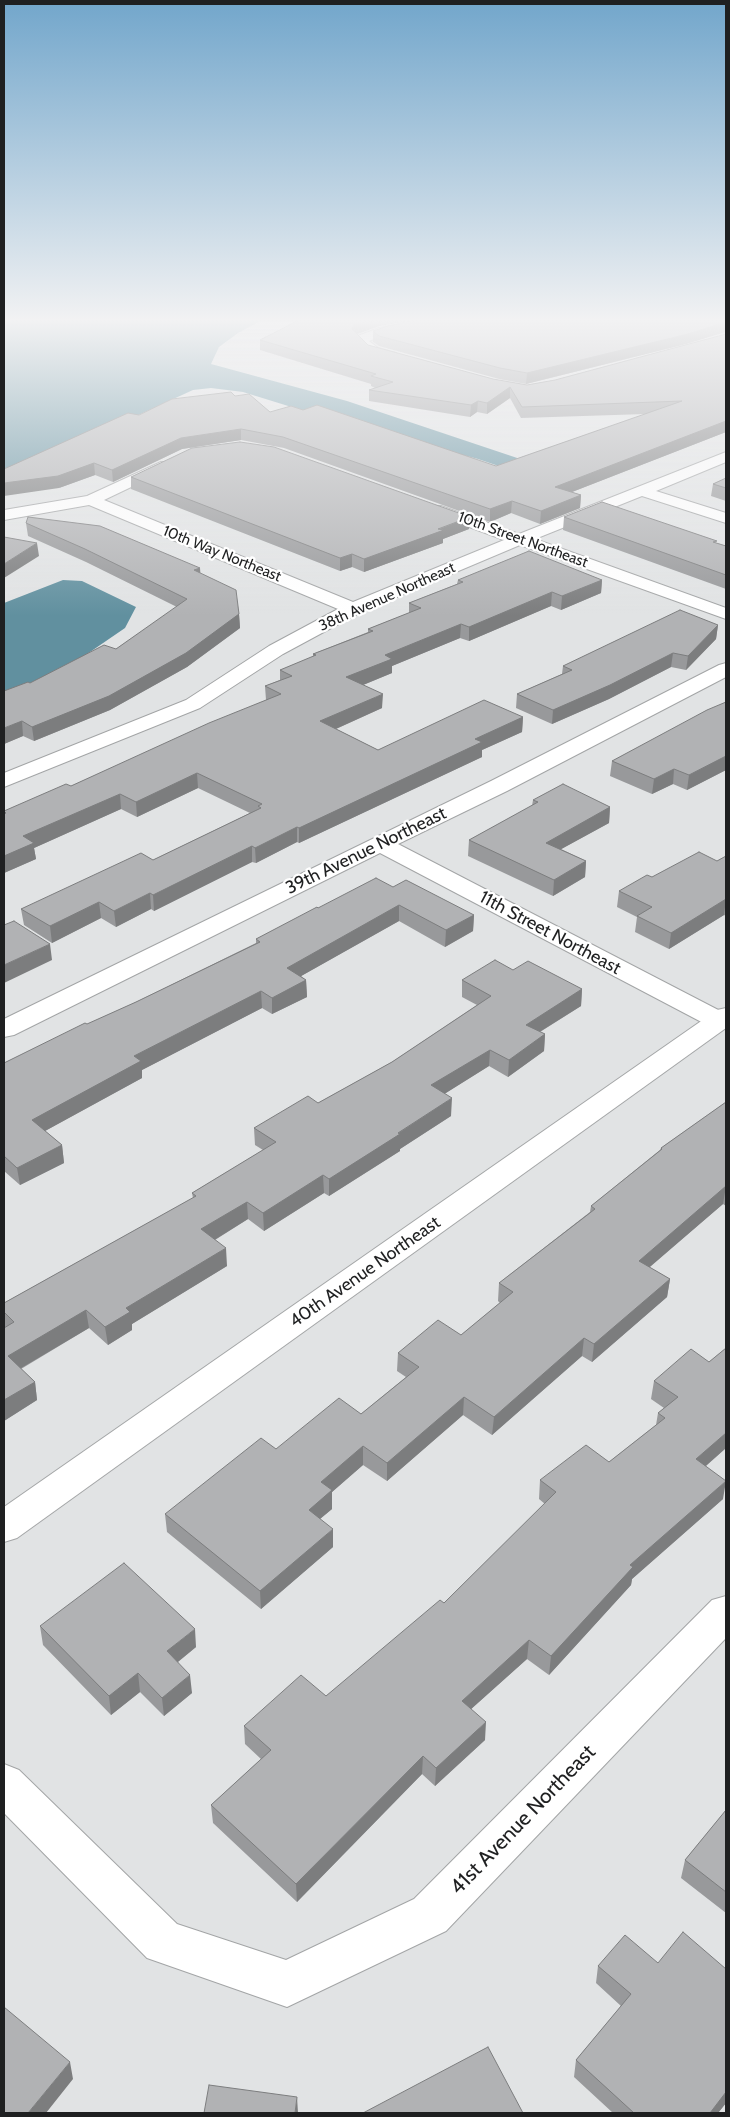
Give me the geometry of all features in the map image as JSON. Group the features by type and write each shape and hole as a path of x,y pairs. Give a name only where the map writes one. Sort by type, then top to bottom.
{"street":[{"path":"4,515 91,500 180,458"},
{"name":"38th Avenue Northeast","path":"4,781 193,704 276,650 354,609 521,539 726,458"},
{"path":"644,492 726,518"},
{"name":"10th Way Northeast","path":"91,500 354,609"},
{"name":"10th Street Northeast","path":"418,503 726,614"},
{"name":"39th Avenue Northeast","path":"4,1029 499,786 726,669"},
{"name":"11th Street Northeast","path":"380,844 723,1019"},
{"name":"40th Avenue Northeast","path":"4,1527 723,1019"},
{"name":"41st Avenue Northeast","path":"4,1784 163,1942 287,1984 430,1915 726,1612"}],"water":[{"path":"4,419 130,419 47,457 4,469"},
{"path":"330,419 400,419 568,475 537,479 478,459"},
{"path":"63,580 82,581 136,607 125,628 71,665 4,695 4,603"}],"building":[{"path":"115,419 357,419 496,466 631,419 726,419 726,421 555,487 581,495 541,511 512,501 490,509 283,437 241,429 181,438 112,470 94,463 58,476 4,483 4,469"},
{"path":"240,442 274,447 470,517 438,529 444,530 364,559 352,554 340,558 131,477 192,448"},
{"path":"726,478 726,488 713,484"},
{"path":"602,502 717,541 713,542 726,546 726,575 564,517"},
{"path":"28,517 100,526 200,568 194,570 236,590 239,614 186,653 109,696 32,727 22,721 4,728 4,691 28,682 30,683 104,645 116,649 187,599 85,549 26,523"},
{"path":"4,537 37,543 4,564"},
{"path":"529,551 602,580 562,596 552,592 469,627 461,624 385,655 392,659 346,677 383,694 320,721 378,750 484,700 523,717 475,739 482,742 299,828 297,827 255,848 252,846 153,895 150,893 114,911 99,902 50,926 21,909 141,853 153,860 261,808 258,806 262,804 197,773 136,802 120,794 23,836 34,843 4,856 4,814 6,813 4,811 66,784 71,786 209,723 281,694 265,686 292,676 280,670 316,655 313,654 373,631 368,629 421,608 409,603 463,582 458,580"},
{"path":"680,610 718,625 688,656 673,653 610,685 553,710 517,694 572,670 563,666"},
{"path":"726,702 726,756 689,775 674,769 654,779 612,761 707,710"},
{"path":"563,784 610,807 546,843 586,861 554,880 469,840 538,802 533,800"},
{"path":"699,852 717,861 726,856 726,899 671,933 637,916 652,907 619,891 647,875 652,877"},
{"path":"376,878 393,887 406,880 474,915 446,930 399,905 287,968 306,980 272,998 261,991 134,1056 141,1061 32,1120 62,1145 17,1168 4,1156 4,1063 85,1023 87,1024 136,1002 260,942 256,939"},
{"path":"14,921 50,944 4,965 4,925"},
{"path":"495,960 513,970 528,961 582,989 526,1025 545,1034 509,1060 490,1050 431,1085 452,1098 329,1179 323,1175 263,1213 247,1202 201,1229 226,1248 126,1308 130,1312 105,1327 86,1310 8,1356 35,1382 4,1400 4,1328 14,1322 4,1312 4,1303 196,1196 192,1193 276,1142 254,1128 308,1096 318,1103 392,1062 491,996 462,980"},
{"path":"726,1102 726,1186 639,1261 670,1279 594,1344 584,1338 494,1417 464,1397 387,1463 363,1446 321,1482 332,1490 309,1510 333,1529 260,1591 165,1514 261,1438 276,1449 339,1398 361,1414 419,1367 398,1353 438,1320 461,1335 513,1292 499,1283 595,1209 591,1206 661,1148"},
{"path":"726,1348 726,1433 696,1459 726,1481 630,1565 633,1567 551,1656 529,1640 462,1701 486,1722 436,1768 423,1756 296,1884 211,1805 271,1750 244,1726 301,1675 326,1696 440,1600 444,1603 556,1492 540,1480 586,1445 609,1462 665,1418 658,1413 678,1397 654,1381 691,1349 709,1362"},
{"path":"124,1563 195,1629 167,1651 190,1675 162,1698 138,1673 109,1696 40,1626"},
{"path":"726,1810 726,1892 685,1860"},
{"path":"683,1932 726,1969 726,2092 710,2113 634,2113 576,2060 631,1994 598,1966 625,1935 658,1963"},
{"path":"4,2007 70,2062 28,2113 4,2113"},
{"path":"488,2047 523,2113 363,2113"},
{"path":"209,2085 297,2097 295,2113 204,2113"}]}
